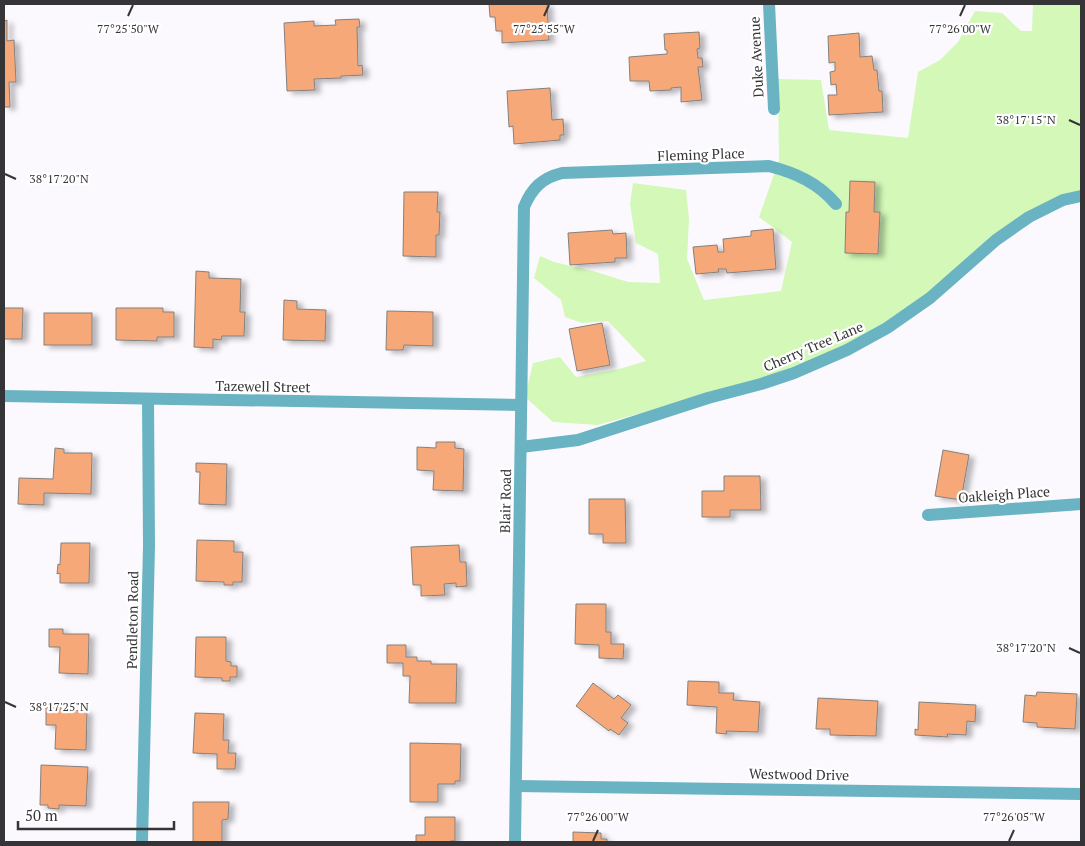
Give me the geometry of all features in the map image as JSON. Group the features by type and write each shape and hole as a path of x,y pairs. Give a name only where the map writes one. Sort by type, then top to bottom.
{"street":[{"name":"Duke Avenue","path":"768,4 774,109"},
{"name":"Fleming Place","path":"555,175 769,166 792,172 812,183 836,204"},
{"name":"Blair Road","path":"515,842 524,207 530,194 539,183 555,175"},
{"name":"Cherry Tree Lane","path":"521,446 578,440 708,398 794,373 847,350 887,328 930,298 996,240 1029,217 1063,200 1081,196"},
{"name":"Tazewell Street","path":"4,396 522,405"},
{"name":"Pendleton Road","path":"142,842 148,546 148,399"},
{"name":"Oakleigh Place","path":"928,515 1081,504"},
{"name":"Westwood Drive","path":"516,786 1081,794"}],"green space":[{"path":"1033,4 1081,4 1081,191 1062,196 885,325 833,352 746,384 598,425 553,422 525,397 533,363 560,357 576,377 619,369 646,361 608,321 582,323 565,317 561,300 534,278 540,256 554,262 628,282 660,283 658,254 636,243 630,204 633,183 686,190 689,219 687,259 704,300 781,291 792,242 759,217 779,160 778,79 821,80 829,130 908,138 918,72 940,60 958,42 975,11 1002,13 1021,31 1032,31"}],"building":[{"path":"489,4 547,4 549,40 502,43 502,31 496,31 495,17 490,17"},
{"path":"359,19 360,27 357,27 358,66 362,65 363,75 314,79 315,90 287,91 284,23 314,21 314,26 336,25 335,20"},
{"path":"7,20 7,41 14,40 16,82 9,82 10,107 4,107 4,21"},
{"path":"699,32 700,48 697,49 698,58 702,58 703,67 698,67 702,100 681,102 681,87 671,88 671,90 650,91 649,81 630,81 629,57 667,54 664,34"},
{"path":"859,33 860,57 872,56 874,70 877,70 879,91 882,91 883,112 829,115 828,95 837,95 836,84 831,85 830,72 835,71 835,62 829,63 828,36"},
{"path":"550,88 552,120 563,119 564,135 560,135 560,140 514,144 513,126 509,127 507,91"},
{"path":"850,181 875,182 874,212 880,212 878,254 845,253 846,212 849,212"},
{"path":"404,192 438,192 437,212 440,212 439,235 436,235 436,257 403,256"},
{"path":"773,229 776,269 727,273 726,269 718,269 719,272 696,274 693,247 717,245 718,252 724,252 723,239 751,236 751,231"},
{"path":"612,230 613,234 626,233 627,258 615,258 615,262 570,265 568,233"},
{"path":"196,271 209,272 209,278 241,279 240,312 245,312 244,336 222,336 221,340 213,339 213,348 194,347"},
{"path":"284,300 297,301 297,309 326,310 325,341 283,340"},
{"path":"4,308 23,308 22,339 4,339"},
{"path":"116,308 163,308 163,312 174,312 174,337 157,337 157,341 116,340"},
{"path":"387,311 433,312 433,346 404,345 403,350 386,350"},
{"path":"44,313 92,313 92,345 44,345"},
{"path":"602,323 610,365 577,371 569,329"},
{"path":"436,442 455,442 455,448 464,449 463,491 433,490 434,471 417,470 417,447 436,448"},
{"path":"55,448 64,449 64,453 92,453 91,494 44,493 44,505 18,504 19,478 53,479"},
{"path":"943,450 969,455 961,500 935,496"},
{"path":"196,463 227,464 226,505 199,504 200,472 196,472"},
{"path":"724,476 760,476 761,510 730,510 730,517 702,517 702,491 724,491"},
{"path":"589,499 625,499 626,543 603,543 603,534 589,534"},
{"path":"197,540 234,541 234,552 243,552 242,582 224,585 224,582 196,581"},
{"path":"61,543 90,543 89,583 60,583 60,573 57,574 58,564 60,565"},
{"path":"459,545 460,562 466,562 467,586 456,587 456,583 444,584 445,595 421,596 421,585 413,585 411,547"},
{"path":"576,604 606,604 606,632 611,632 611,644 624,644 623,659 599,658 599,645 575,644"},
{"path":"49,629 63,629 63,634 89,634 88,674 59,673 60,647 49,647"},
{"path":"196,637 226,637 226,661 231,662 231,666 237,666 237,677 230,677 230,681 222,681 222,678 195,677"},
{"path":"387,645 406,645 406,657 417,657 417,661 431,661 431,664 457,664 456,703 409,703 410,676 403,676 403,663 387,663"},
{"path":"688,681 719,682 719,693 734,693 733,700 760,702 758,732 726,731 727,734 716,733 717,707 687,705"},
{"path":"593,683 614,699 618,695 631,705 621,718 628,723 619,735 610,729 609,731 576,706"},
{"path":"1037,692 1077,694 1075,729 1037,727 1037,723 1023,722 1025,695 1036,696"},
{"path":"818,698 878,701 876,736 830,735 830,729 816,729"},
{"path":"919,702 976,705 975,722 967,721 966,735 947,734 948,737 915,735 915,729 918,730"},
{"path":"46,707 61,707 61,710 87,711 86,750 55,749 56,725 46,725"},
{"path":"195,713 224,714 223,740 229,740 228,753 236,753 235,769 217,769 217,754 193,753"},
{"path":"410,743 461,744 460,781 455,781 455,784 438,784 438,802 410,802"},
{"path":"41,765 88,767 86,806 59,805 59,809 48,808 48,805 40,805"},
{"path":"193,802 229,802 228,819 222,820 222,842 193,842"},
{"path":"425,817 455,817 455,841 416,842 416,835 425,835"},
{"path":"573,832 601,833 601,839 607,839 607,842 573,842"}]}
